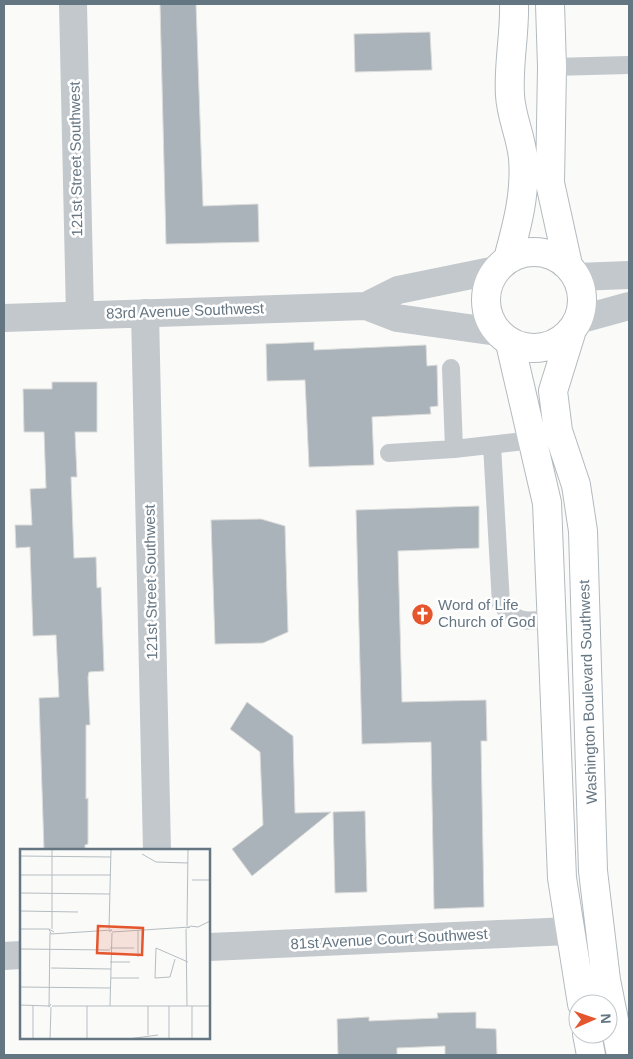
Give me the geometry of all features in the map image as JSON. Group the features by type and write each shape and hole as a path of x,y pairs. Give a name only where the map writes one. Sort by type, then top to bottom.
{"main road":[{"path":"514,4 514,24 509,61 511,115 522,156 523,181 520,212 502,265 488,285 485,301 488,318 504,337 525,348 542,348 558,343 575,326 582,306 582,291 572,271 550,183 552,67 550,4"},
{"path":"502,265 533,251 552,255 572,271"},
{"name":"Washington Boulevard Southwest","path":"575,326 553,391 558,431 576,485 583,531 593,871 606,980 620,1055"},
{"path":"504,337 533,440 547,503 562,878 580,994"}],"street":[{"name":"121st Street Southwest","path":"73,4 80,314"},
{"name":"83rd Avenue Southwest","path":"366,306 398,290 502,265"},
{"path":"572,271 629,275"},
{"name":"83rd Avenue Southwest","path":"4,318 366,306 397,318 504,337"},
{"path":"575,326 629,306"},
{"name":"121st Street Southwest","path":"145,313 157,849"},
{"name":"81st Avenue Court Southwest","path":"210,947 569,931"},
{"path":"4,956 20,955"}],"lane":[{"path":"552,67 629,65"},
{"path":"451,368 454,449"},
{"path":"389,453 454,449 533,440"},
{"path":"492,445 501,604 510,615 521,621 552,619"}],"building":[{"path":"160,4 196,4 203,206 258,204 259,242 166,244"},
{"path":"430,32 432,70 355,72 354,34"},
{"path":"314,342 314,350 426,345 427,366 437,365 438,406 430,407 431,414 372,417 374,465 309,467 305,380 267,381 266,344"},
{"path":"52,382 97,382 97,432 75,432 77,477 71,477 74,558 96,557 97,588 101,587 104,671 89,672 88,677 90,725 86,725 86,799 88,798 88,844 85,845 85,849 44,849 39,698 59,697 56,635 33,636 30,547 16,548 15,525 32,525 30,489 46,488 44,432 24,432 23,389 52,389"},
{"path":"479,506 479,548 398,551 402,702 486,700 487,741 481,741 484,907 434,909 431,742 362,744 356,510"},
{"path":"261,519 285,526 288,632 263,643 215,644 211,520"},
{"path":"247,702 293,736 295,813 331,812 252,876 232,849 263,825 260,752 230,729"},
{"path":"365,811 367,892 335,893 333,812"},
{"path":"476,1012 476,1028 496,1029 497,1055 445,1055 445,1046 397,1048 397,1055 338,1055 337,1019 369,1017 369,1021 438,1018 437,1013"}],"place":[{"name":"Word of Life Church of God","path":"422,614"}]}
